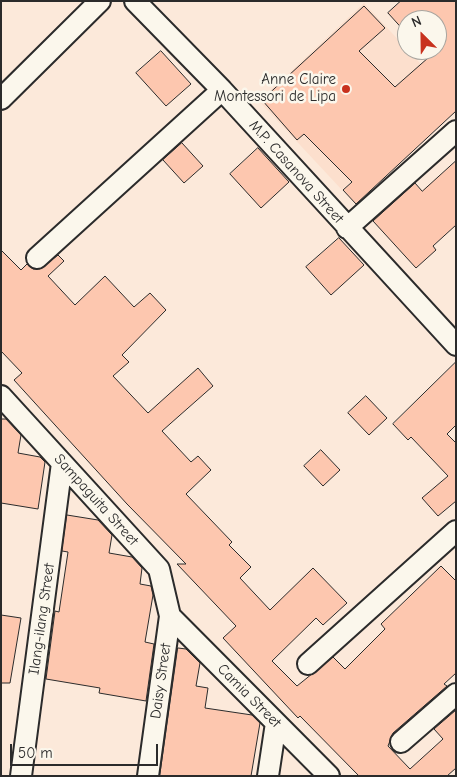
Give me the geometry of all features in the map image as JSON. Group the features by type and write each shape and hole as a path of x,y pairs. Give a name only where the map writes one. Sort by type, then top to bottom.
{"street":[{"path":"1,99 100,1"},
{"name":"M.P. Casanova Street","path":"134,1 222,90 456,345"},
{"path":"37,258 222,90"},
{"path":"347,228 456,131"},
{"name":"Sampaguita Street","path":"1,396 159,569 170,616"},
{"name":"Ilang-ilang Street","path":"21,776 62,463"},
{"path":"308,664 456,531"},
{"name":"Camia Street","path":"170,616 329,776"},
{"name":"Daisy Street","path":"148,776 170,616"},
{"path":"401,742 456,694"},
{"path":"268,776 276,723"}],"shaded area":[{"name":"Anne Claire Montessori de Lipa","path":"364,3 397,38 397,60 417,60 432,76 390,145 342,190 259,101"}],"building":[{"name":"Anne Claire Montessori de Lipa","path":"401,1 456,1 456,111 356,204 343,190 352,182 304,134 297,140 262,100 364,6 385,28 359,51 395,87 426,60 447,60 447,10 397,10 397,23 388,13"},
{"path":"161,51 191,84 166,106 136,73"},
{"path":"182,143 203,166 184,183 163,160"},
{"path":"258,148 289,182 261,208 230,174"},
{"path":"456,161 456,225 433,246 436,250 416,268 373,221 415,183 422,191"},
{"path":"339,238 364,265 331,295 306,267"},
{"path":"1,250 21,270 27,264 33,269 40,269 58,255 64,261 48,276 75,305 105,276 134,307 150,293 166,310 122,355 129,362 113,376 148,413 198,368 213,386 162,431 191,462 198,456 211,470 186,494 232,542 229,545 251,567 240,578 270,610 313,568 347,603 323,625 316,618 272,661 297,686 333,657 345,669 385,629 381,624 441,566 456,581 456,673 444,684 447,686 393,733 388,746 410,769 443,739 434,729 456,710 456,768 447,776 359,776 300,716 298,718 223,638 236,626 177,564 186,564 127,504 14,380 22,373 1,351"},
{"path":"456,362 456,425 447,434 456,443 456,501 438,516 422,498 448,476 411,437 408,440 393,424"},
{"path":"366,396 387,418 369,435 348,413"},
{"path":"1,419 6,419 21,435 18,453 40,457 45,462 38,509 1,503"},
{"path":"321,450 340,470 323,486 304,466"},
{"path":"67,515 98,520 112,535 109,553 132,557 142,568 140,584 151,586 153,595 145,642 154,644 146,701 99,693 100,688 46,679 55,611 59,612 68,552 62,551"},
{"path":"1,615 21,618 10,683 1,683"},
{"path":"178,648 186,649 200,663 196,686 208,688 205,708 252,715 260,723 251,776 160,776"}],"place":[{"name":"Anne Claire Montessori de Lipa","path":"346,89"}]}
